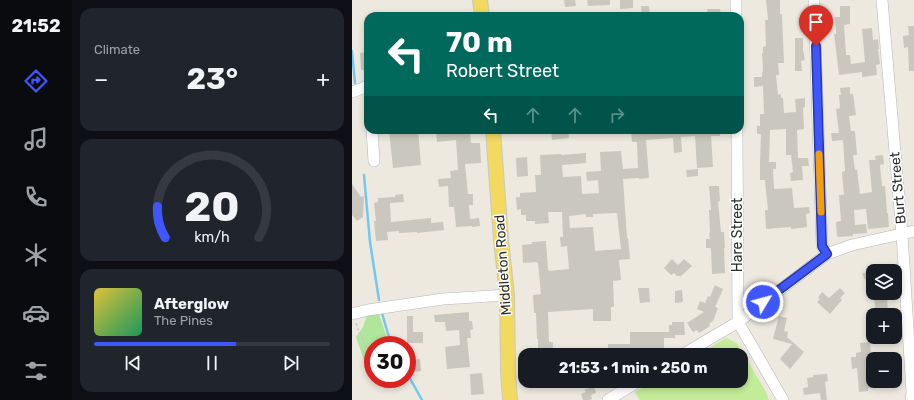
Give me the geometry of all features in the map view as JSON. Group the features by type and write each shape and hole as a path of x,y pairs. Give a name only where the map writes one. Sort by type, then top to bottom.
{"main road":[{"path":"480,0 482,12"},
{"name":"Middleton Road","path":"493,134 501,240 507,295 510,400"}],"street":[{"path":"736,0 736,12"},
{"path":"814,0 822,246 827,254"},
{"name":"Burt Street","path":"882,0 902,234 912,392 911,400"},
{"path":"352,92 364,88"},
{"path":"372,134 374,162"},
{"name":"Hare Street","path":"737,134 738,322 782,400"},
{"path":"694,348 738,322 827,254 852,245 914,231"},
{"path":"353,314 374,309 443,299 507,295"},
{"path":"608,400 628,388"}],"path":[{"path":"353,314 364,342"}],"green space":[{"path":"378,311 386,336 364,336 364,360 356,337 363,327 368,312"},
{"path":"726,338 737,343 740,348 710,348"},
{"path":"748,362 766,392 769,400 640,400 635,392 642,388 748,388"}],"building":[{"path":"564,0 575,0 576,6 565,7"},
{"path":"587,0 610,0 610,5 588,6"},
{"path":"620,0 633,0 633,8 620,9"},
{"path":"766,0 780,0 784,63 778,63 779,75 776,75 778,95 781,94 781,98 783,98 784,113 796,112 795,99 805,98 805,107 803,108 804,129 797,130 798,158 808,158 809,166 802,166 803,180 791,181 790,173 793,172 791,155 786,155 786,129 770,130 769,162 776,162 776,169 773,169 774,189 792,188 794,208 809,207 810,213 806,214 807,227 791,229 791,227 766,229 765,210 768,210 765,180 760,180 761,134 757,134 757,126 760,126 760,114 764,114 763,86 754,87 754,77 762,77 763,71 762,53 763,47 766,46 765,20 768,20"},
{"path":"641,6 649,6 650,12 642,12"},
{"path":"840,6 850,6 850,24 844,25 846,55 850,55 851,64 865,62 862,29 872,28 873,40 878,39 880,64 876,65 877,75 862,77 862,72 839,75 834,34 836,34 835,17 840,17"},
{"path":"707,9 720,9 720,12 707,12"},
{"path":"908,26 914,26 914,71 909,71 908,47 904,48 903,36 909,35"},
{"path":"795,38 803,38 805,60 801,61 802,71 795,71"},
{"path":"364,52 364,70 361,70 360,53"},
{"path":"850,87 850,94 853,94 856,115 849,116 851,131 855,131 857,155 853,155 855,170 857,170 860,194 872,192 869,160 876,160 875,156 883,155 884,164 880,165 882,186 885,186 889,227 868,229 866,209 854,210 855,225 866,224 867,233 837,237 836,222 841,221 839,195 844,195 842,172 845,171 843,140 832,141 831,133 839,133 836,109 840,108 840,88"},
{"path":"389,134 418,134 421,165 393,168"},
{"path":"436,134 470,134 471,143 480,143 481,163 465,164 468,194 473,194 473,205 469,205 470,219 479,218 480,226 456,227 454,207 449,207 448,186 439,187 438,179 451,178 450,171 458,170 456,140 437,142"},
{"path":"551,134 568,134 569,138 552,140"},
{"path":"631,134 720,134 720,136 711,136 713,167 697,168 695,136 681,137 682,152 674,153 673,138 646,140 649,178 623,179 630,259 619,260 621,280 613,281 614,307 611,307 611,321 593,321 593,309 548,312 549,342 553,342 553,348 538,348 536,313 534,313 533,295 541,294 538,263 523,263 522,245 532,244 532,242 546,241 549,271 569,269 567,246 561,247 560,237 563,237 562,212 548,212 549,223 535,224 535,221 526,221 526,215 521,215 521,209 517,210 516,197 520,197 520,193 536,192 535,175 541,175 540,155 586,153 586,163 562,165 563,177 581,176 582,194 599,193 598,180 587,181 586,172 601,171 600,152 621,151 623,169 638,168 637,142 632,142","holes":["617,213 621,249 595,251 593,227 570,228 569,216 586,214 586,217 593,217 593,214"]},
{"path":"527,157 528,176 517,177 516,158"},
{"path":"698,169 698,176 687,177 686,170"},
{"path":"352,184 361,197 364,196 363,217 357,221 352,215"},
{"path":"709,186 719,186 720,201 718,202 721,232 724,232 725,273 712,274 711,249 706,248 706,239 710,239 709,210 711,210"},
{"path":"403,194 404,202 390,203 391,222 431,218 431,223 443,222 444,230 417,233 399,233 399,231 387,232 388,240 376,241 374,203 378,202 378,198 395,197 395,195"},
{"path":"672,259 678,265 684,259 692,266 681,276 677,276 674,273 671,275 664,268"},
{"path":"866,272 866,281 862,274"},
{"path":"715,285 723,289 715,307 718,308 713,321 709,324 710,326 699,333 697,330 693,332 687,323 704,312 697,309 700,301 705,303 708,296 710,297"},
{"path":"638,288 649,288 650,302 640,303"},
{"path":"840,288 845,293 840,298 842,300 830,314 817,302 820,299 818,298 822,292 829,298"},
{"path":"682,290 683,302 675,303 675,291"},
{"path":"874,300 887,300 888,308 875,308"},
{"path":"469,312 469,321 472,321 473,329 470,330 471,338 467,338 470,367 447,369 445,347 460,345 459,330 446,331 445,322 435,322 434,315"},
{"path":"407,316 413,316 413,332 423,332 423,343 416,343 416,336 407,336"},
{"path":"779,316 787,318 784,331 788,332 787,337 804,352 790,369 780,359 792,344 773,339"},
{"path":"672,322 684,322 685,335 675,335 675,338 664,338 664,348 608,348 608,344 630,344 630,332 669,332 669,325 672,325"},
{"path":"860,343 870,344 871,352 866,352 866,388 868,388 868,391 859,392 857,368 852,369 851,357 856,357 856,353 861,352"},
{"path":"416,359 420,359 421,371 416,372"},
{"path":"482,373 484,394 471,395 470,374"},
{"path":"827,374 828,381 825,382 827,400 821,400 820,393 804,395 803,388 808,387 807,378 813,377 813,375"},
{"path":"595,388 596,393 591,395 592,399 583,400 581,394 586,392 584,390"}],"waterway":[{"path":"352,51 355,83"},
{"path":"364,175 370,242 379,300"},
{"path":"382,313 389,336"},
{"path":"415,388 422,400"}],"slow traffic":[{"path":"819,154 821,212"}],"route":[{"path":"763,302 827,254 822,246 816,46"}]}
